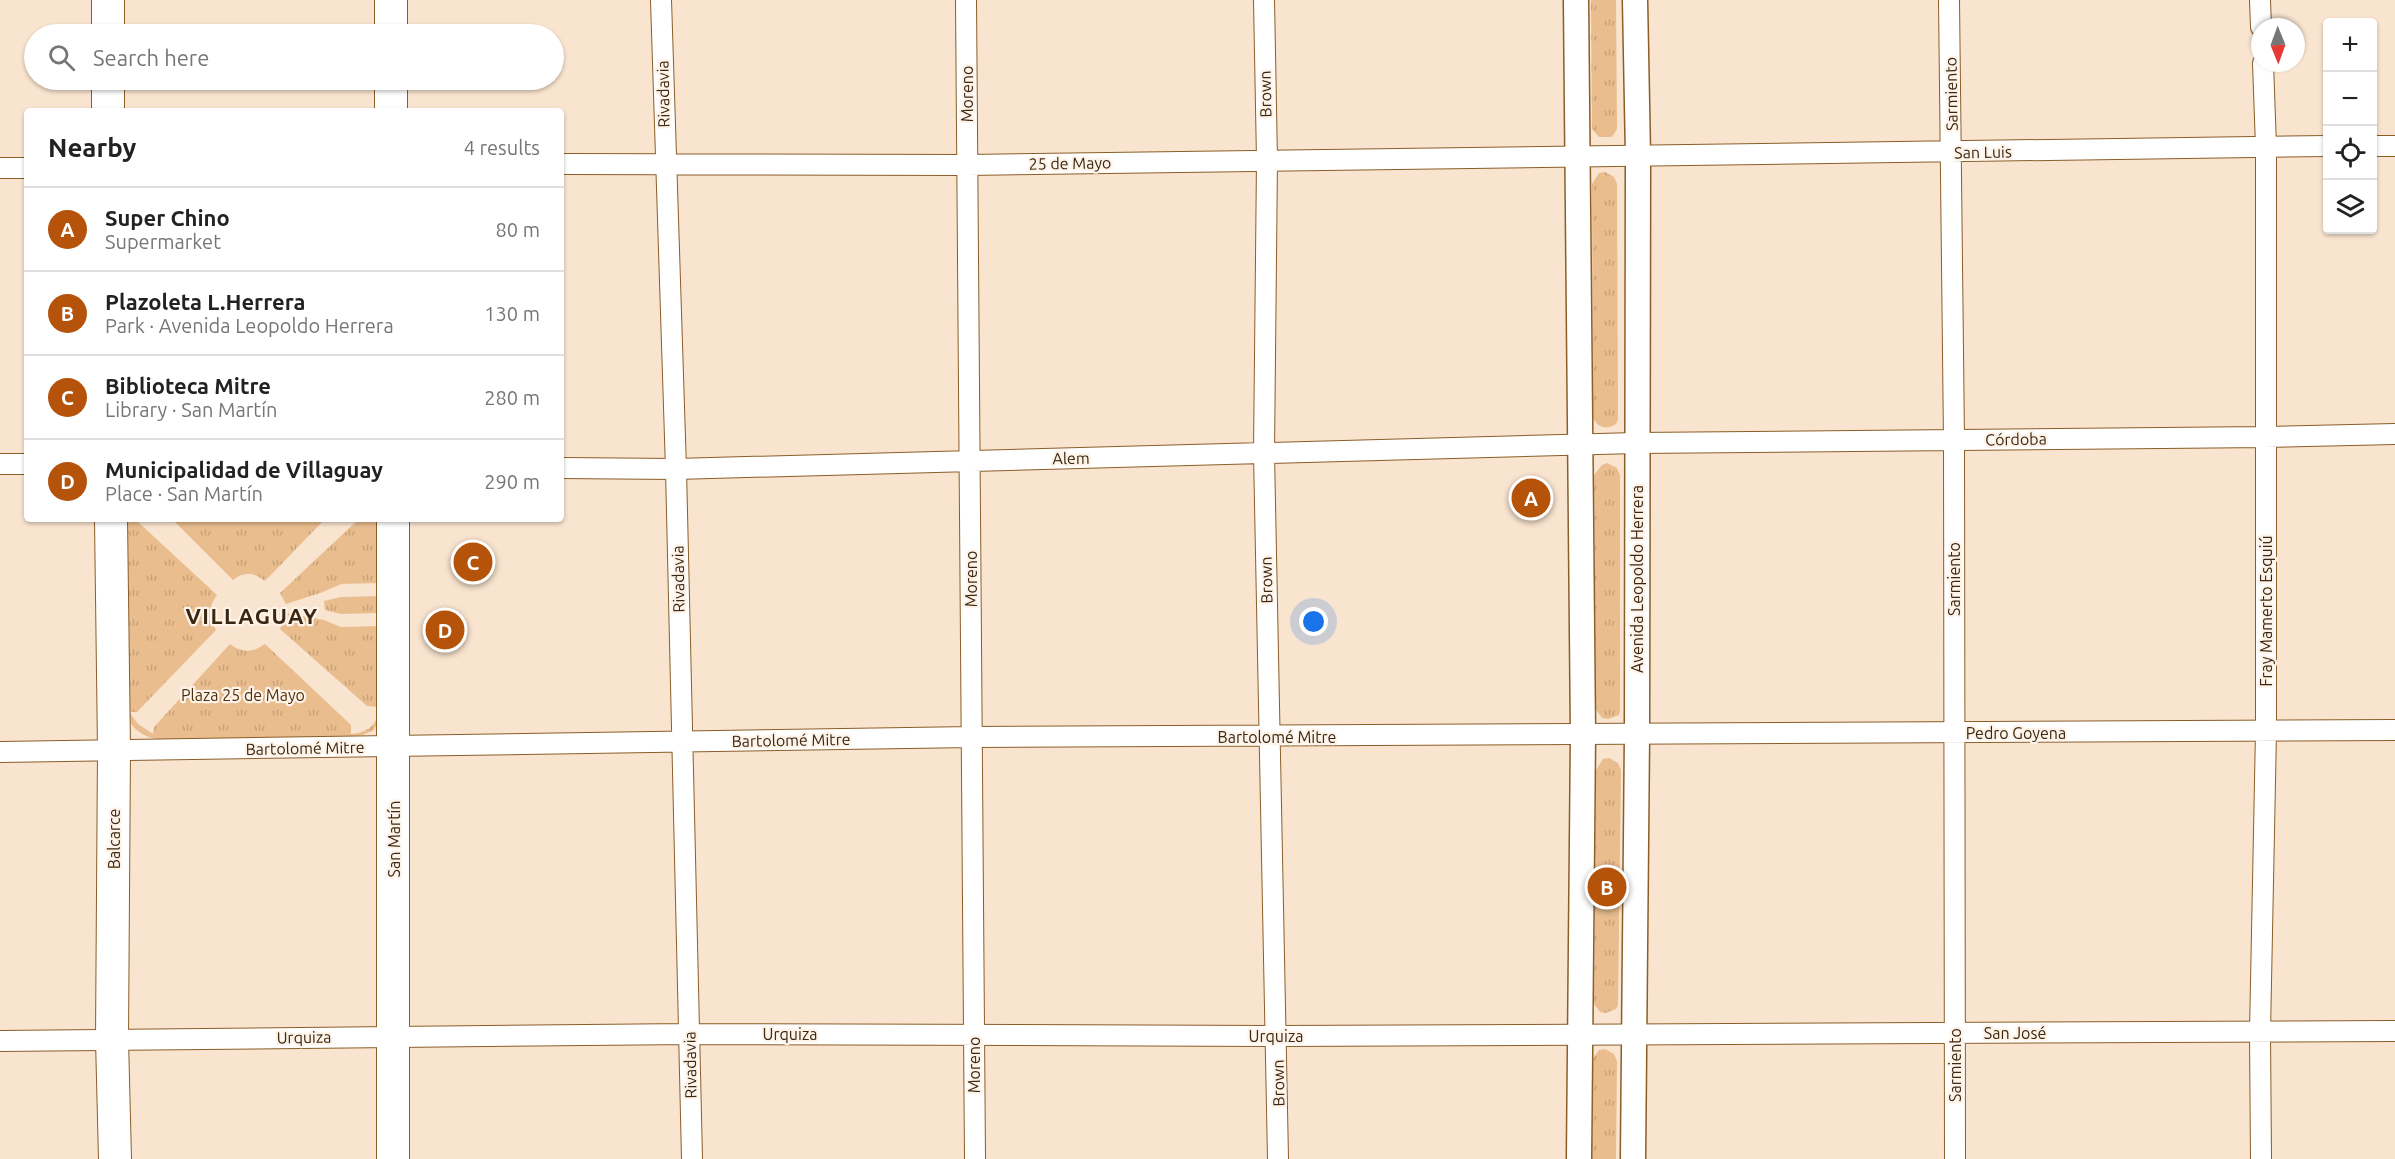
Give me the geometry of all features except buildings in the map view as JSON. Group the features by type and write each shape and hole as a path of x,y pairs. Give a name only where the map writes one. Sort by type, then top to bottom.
{"main road":[{"path":"108,0 108,24"},
{"path":"391,0 391,24"},
{"path":"108,90 108,108"},
{"path":"391,90 391,108"},
{"name":"Balcarce","path":"111,522 114,750 112,1039 115,1159"},
{"name":"San Martín","path":"393,522 393,1159"}],"street":[{"name":"Rivadavia","path":"661,0 676,469 692,1159"},
{"name":"Moreno","path":"966,0 975,1159"},
{"name":"Brown","path":"1264,0 1267,160 1264,453 1278,1159"},
{"path":"1576,0 1583,735 1579,1159"},
{"name":"Avenida Leopoldo Herrera","path":"1633,1159 1637,735 1638,156 1635,0"},
{"name":"Sarmiento","path":"1949,0 1954,440 1954,1159"},
{"path":"2260,0 2261,18"},
{"name":"Fray Mamerto Esquiú","path":"2261,1159 2260,1033 2266,731 2266,147 2263,72"},
{"path":"2377,146 2395,146"},
{"name":"San Luis","path":"1578,155 2323,147"},
{"name":"25 de Mayo","path":"564,164 967,165 1578,155"},
{"path":"0,168 24,168"},
{"name":"Córdoba","path":"1581,444 2395,434"},
{"name":"Alem","path":"564,468 676,469 1581,444"},
{"path":"0,464 24,464"},
{"name":"Pedro Goyena","path":"1583,735 2395,730"},
{"name":"Bartolomé Mitre","path":"0,752 972,737 1583,735"},
{"name":"San José","path":"1635,1033 2395,1031"},
{"name":"Urquiza","path":"0,1041 689,1034 1277,1036 1635,1033"}],"green space":[{"path":"1591,0 1616,0 1617,129 1612,137 1599,137 1592,129"},
{"path":"1605,172 1614,177 1617,184 1618,419 1613,426 1606,427 1597,424 1593,418 1592,184 1599,173"},
{"path":"1607,463 1617,468 1620,475 1620,710 1619,715 1608,719 1602,718 1596,710 1594,475 1602,465"},
{"name":"Plaza 25 de Mayo","path":"123,522 138,522 217,595 210,612 216,630 137,712 129,712 138,724 153,734 154,727 230,644 247,651 265,644 351,725 351,734 367,730 377,718 378,707 367,706 280,629 286,613 324,620 341,627 379,626 379,613 341,614 325,610 324,601 341,597 379,596 379,583 341,584 286,604 280,593 356,522 382,522 382,713 374,730 350,737 159,739 140,733 128,718 124,705"},
{"path":"175,522 322,522 265,581 249,574 241,575 233,580"},
{"path":"1609,758 1618,763 1621,770 1618,1005 1616,1009 1606,1013 1600,1012 1594,1004 1596,770 1603,759"},
{"path":"1605,1049 1614,1054 1617,1061 1616,1159 1591,1159 1591,1061 1599,1050"}],"place":[{"name":"Super Chino","path":"1531,498"},
{"name":"Biblioteca Mitre","path":"473,562"},
{"name":"Municipalidad de Villaguay","path":"445,630"},
{"name":"Plazoleta L.Herrera","path":"1607,887"}],"district":[{"name":"VILLAGUAY","path":"252,615"}]}
